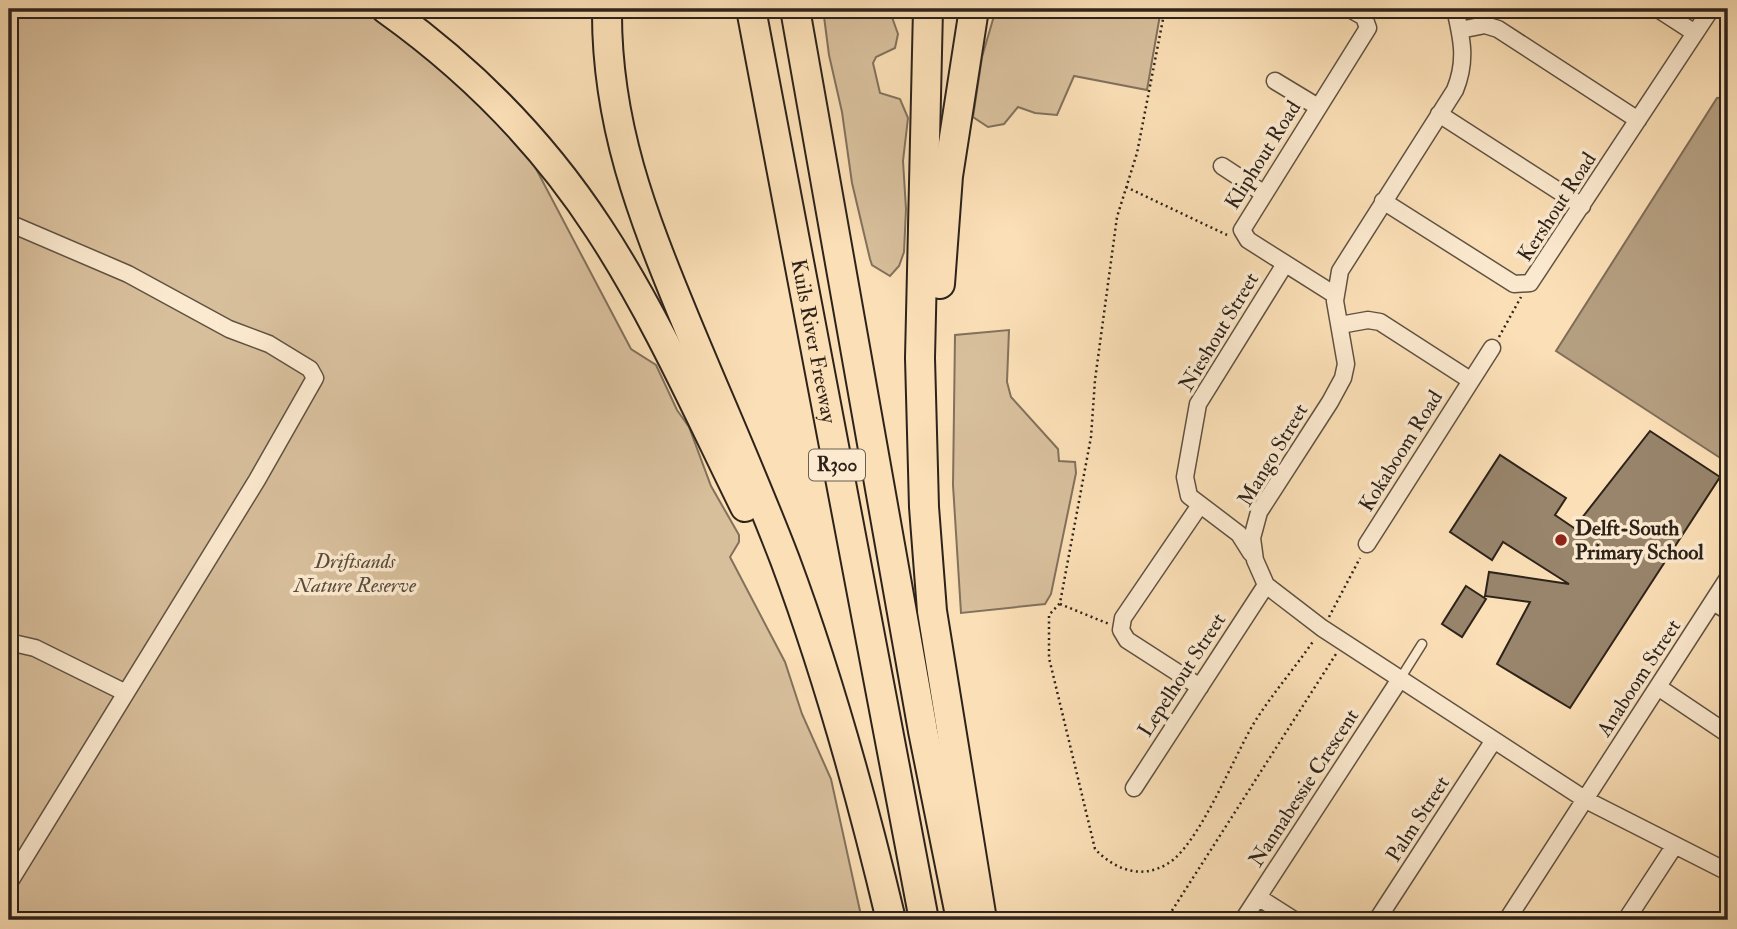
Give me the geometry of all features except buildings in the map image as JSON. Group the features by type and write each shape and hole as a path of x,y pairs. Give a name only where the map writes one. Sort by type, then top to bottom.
{"highway":[{"path":"386,9 450,58 495,100 550,163 599,230 651,320 812,641"},
{"path":"607,9 607,44 614,109 636,199 785,560 842,725 891,920"},
{"name":"Kuils River Freeway","path":"751,9 924,920"},
{"name":"Kuils River Freeway","path":"794,9 923,731 961,920"},
{"path":"928,9 920,345 922,468 928,571 982,920"},
{"path":"945,684 936,539 936,379 948,176 974,9"}],"street":[{"name":"Kliphout Road","path":"1335,295 1243,234 1244,222 1368,28 1364,17 1350,9"},
{"name":"Mango Street","path":"1455,9 1464,66 1455,90 1339,271 1335,295 1346,364 1343,378 1259,512 1252,538 1255,560 1266,585 1343,642 1586,800 1728,872"},
{"path":"1658,9 1695,33"},
{"name":"Kershout Road","path":"1383,201 1514,284 1527,285 1535,279 1711,9"},
{"path":"1460,30 1485,25 1498,29 1639,120"},
{"path":"1275,81 1318,107"},
{"path":"1439,114 1582,206"},
{"path":"1222,166 1263,193"},
{"path":"9,223 128,274 229,329 269,344 310,369 315,378 257,480 9,883"},
{"name":"Nieshout Street","path":"1255,560 1239,534 1189,496 1185,482 1198,404 1285,264"},
{"name":"Kokaboom Road","path":"1340,325 1368,320 1380,322 1470,380"},
{"name":"Kokaboom Road","path":"1367,544 1492,348"},
{"path":"1200,505 1123,618 1121,630 1127,640 1200,687"},
{"name":"Anaboom Street","path":"1507,920 1728,578"},
{"name":"Lepelhout Street","path":"1134,788 1266,585"},
{"path":"1713,602 1728,611"},
{"path":"9,642 35,649 126,693"},
{"name":"Nannabessie Crescent","path":"1243,920 1400,679"},
{"path":"1658,687 1728,734"},
{"name":"Palm Street","path":"1377,920 1494,740"},
{"path":"1626,920 1675,845"},
{"path":"1258,897 1294,920"}],"lane":[{"path":"1400,679 1422,644"}],"path":[{"path":"1165,9 1152,83 1117,217 1095,380 1091,437 1060,603 1049,615 1047,637 1063,721 1095,849 1109,864 1125,870 1146,871 1168,864 1187,844 1255,723 1322,628 1367,544"},
{"path":"1126,187 1227,235 1243,234"},
{"path":"1492,348 1527,285"},
{"path":"1060,603 1121,630"},
{"path":"1166,920 1343,642"}],"green space":[{"name":"Driftsands Nature Reserve","path":"9,9 379,9 495,91 631,349 656,365 677,410 689,427 711,486 739,535 739,542 730,557 785,662 802,714 831,779 862,920 9,920"},
{"path":"823,9 889,9 898,34 895,48 876,57 873,63 880,93 900,99 908,118 903,161 906,209 904,252 899,266 890,276 872,265 870,259 852,183"},
{"path":"996,9 1161,9 1147,90 1074,76 1057,115 1035,113 1018,107 1004,124 988,127 973,117 982,57"},
{"path":"1009,330 1007,382 1011,397 1058,449 1059,461 1075,462 1076,473 1051,594 1045,604 961,613 953,485 955,335"}],"shaded area":[{"path":"1728,97 1728,463 1556,351 1717,98"}],"place":[{"name":"Delft-South Primary School","path":"1561,540"}]}
